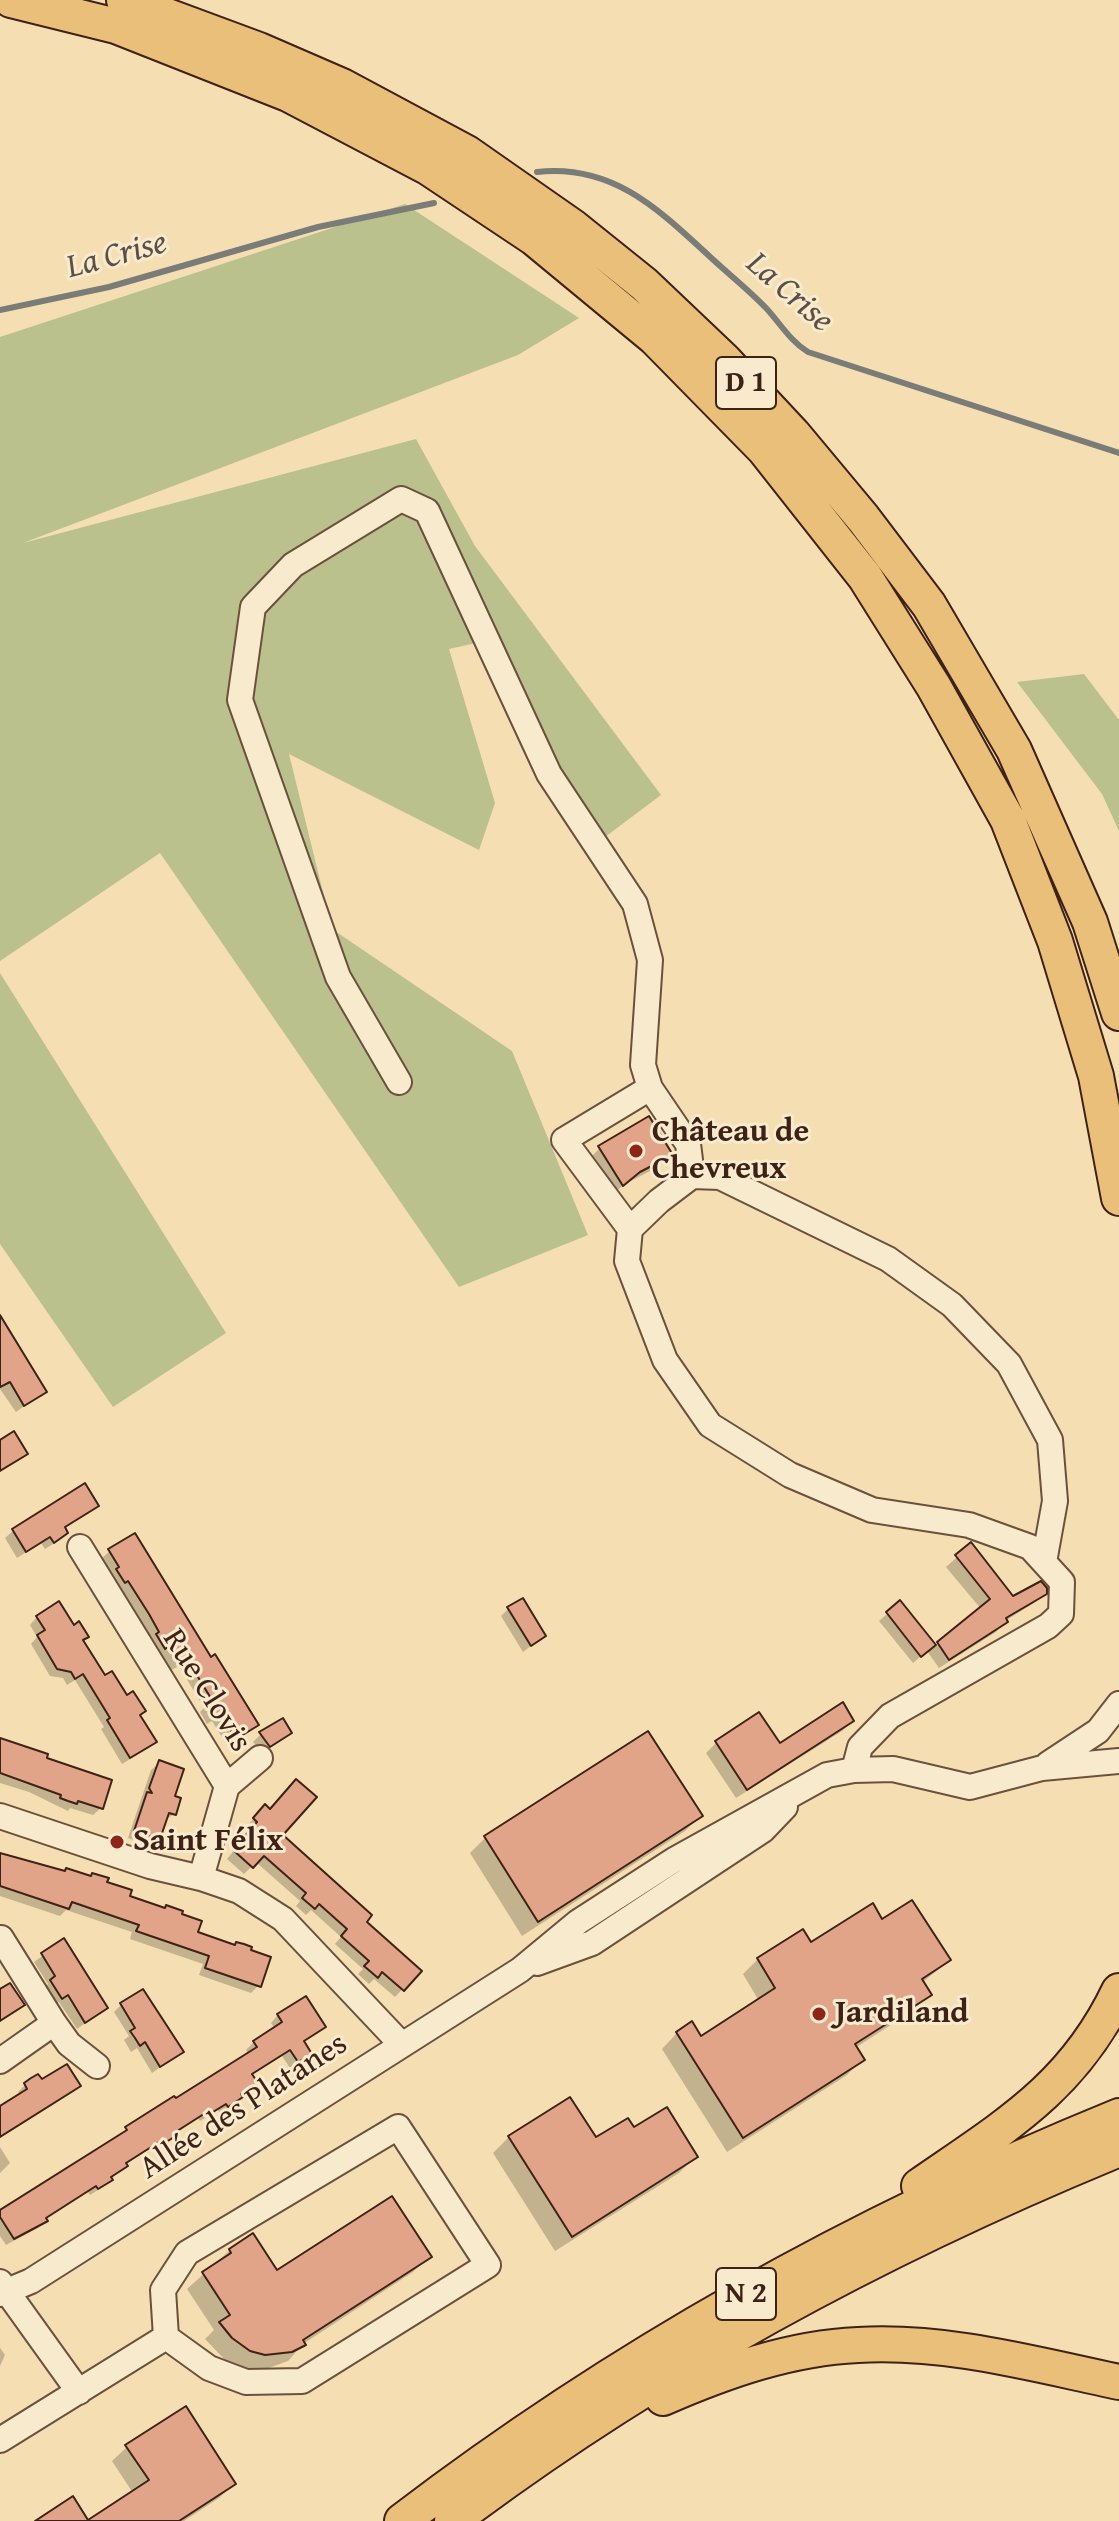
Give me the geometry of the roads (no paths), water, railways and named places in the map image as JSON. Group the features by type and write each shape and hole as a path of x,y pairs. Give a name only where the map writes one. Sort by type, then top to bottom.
{"highway":[{"name":"D 1","path":"11,0 116,26 288,94 429,168 534,238 655,338 764,449 865,577 934,687 1008,820 1055,941 1096,1076 1119,1198"},
{"name":"D 1","path":"124,0 259,50 342,86 467,153 573,227 632,275 724,360 843,494 929,605 1014,750 1090,922 1119,1013"},
{"path":"839,2243 1017,2117 1054,2086 1085,2050 1119,1991"},
{"name":"N 2","path":"402,2521 503,2447 628,2363 697,2322 839,2243 972,2179 1119,2116"},
{"name":"N 2","path":"452,2521 565,2440 712,2348 853,2271 992,2203 1119,2149"},
{"path":"565,2440 712,2377 776,2357 829,2347 921,2345 995,2356 1119,2382"}],"street":[{"path":"399,1082 338,977 240,700 253,607 293,565 401,499 427,511 549,774 635,904 650,960 643,1065 650,1088 688,1144 692,1176"},
{"path":"630,1229 564,1140 650,1088"},
{"path":"854,1770 860,1747 890,1716 1048,1626 1061,1614 1062,1582 1030,1547 969,1525 872,1510 790,1475 710,1425 665,1360 627,1261 630,1229 659,1201 692,1176 720,1177 888,1259 952,1305 1009,1364 1050,1440 1055,1501 1044,1562"},
{"name":"Rue Clovis","path":"80,1547 227,1786 201,1878"},
{"name":"Allée des Platanes","path":"1042,1768 1098,1731 1119,1704"},
{"path":"227,1786 260,1758"},
{"name":"Allée des Platanes","path":"2,2289 31,2281 520,1970 592,1943 763,1830 801,1790 827,1775 854,1770 893,1769 970,1787 1042,1768 1119,1761"},
{"path":"0,1816 150,1866 239,1891 283,1919 402,2045"},
{"path":"1,1938 69,2044 97,2066"},
{"path":"0,2061 54,2023"},
{"path":"398,2127 488,2265 302,2381 246,2382 209,2368 166,2337 163,2290 187,2253 398,2127"},
{"path":"2,2289 79,2392"},
{"path":"0,2440 166,2337"}],"waterway":[{"name":"La Crise","path":"537,172 563,171 588,175 631,192 669,220 752,294 790,337 808,352 1119,453"},
{"name":"La Crise","path":"0,310 109,287 318,227 434,203"}],"place":[{"name":"Château de Chevreux","path":"636,1151"},
{"name":"Saint Félix","path":"117,1842"},
{"name":"Jardiland","path":"819,2014"}]}
